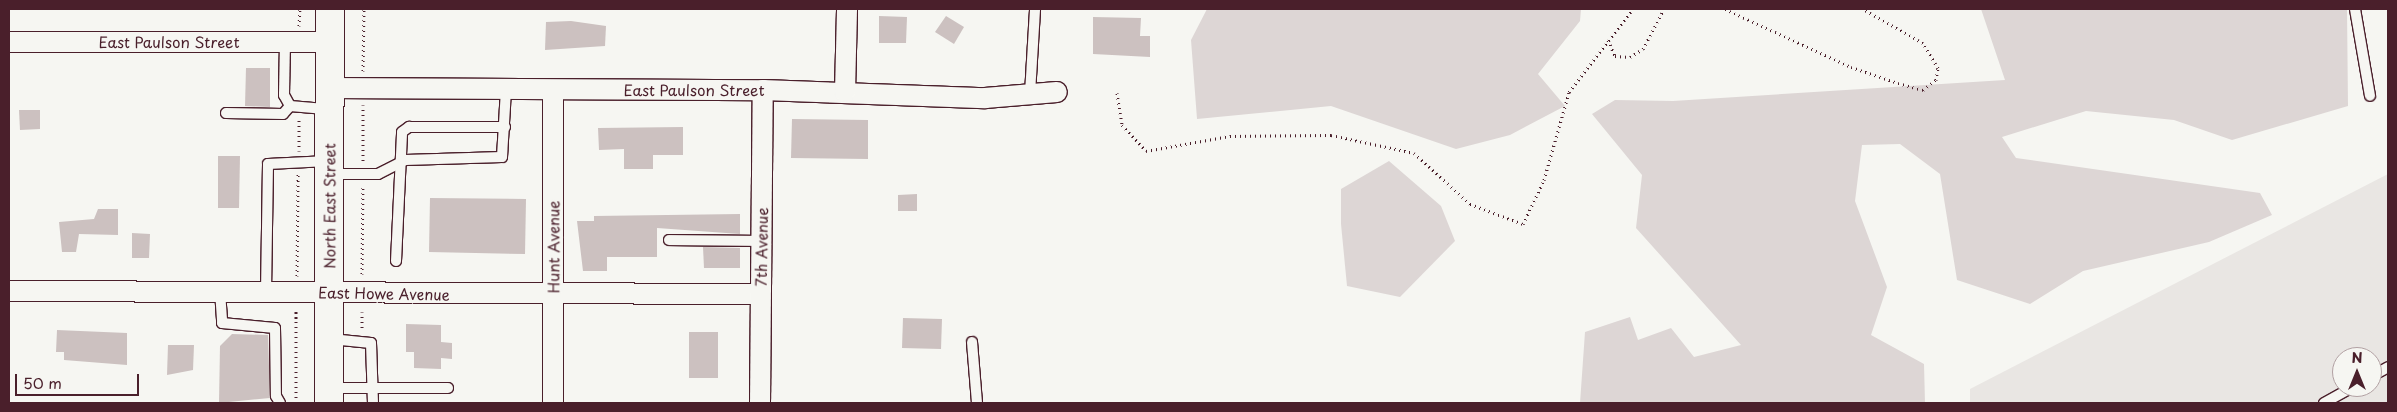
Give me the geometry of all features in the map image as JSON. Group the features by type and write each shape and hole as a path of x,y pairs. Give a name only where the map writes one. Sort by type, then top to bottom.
{"main road":[{"name":"North East Street","path":"329,395 328,168 330,9"}],"street":[{"path":"845,92 846,9"},
{"name":"East Paulson Street","path":"9,42 329,42"},
{"name":"East Paulson Street","path":"329,98 363,89 763,90 985,98 1058,92"},
{"name":"Hunt Avenue","path":"552,403 554,90"},
{"name":"7th Avenue","path":"760,403 763,90"},
{"name":"East Howe Avenue","path":"9,290 552,295 760,294"}],"lane":[{"path":"1030,94 1035,9"},
{"path":"2355,9 2370,96"},
{"path":"292,42 284,95 294,107"},
{"path":"266,292 267,170 274,162 298,162 363,174 385,172 398,163 502,157 506,90"},
{"path":"226,114 283,114 294,107 329,98"},
{"path":"396,261 399,140 409,127 505,127"},
{"path":"669,240 761,241"},
{"path":"220,291 222,323 275,328 280,403"},
{"path":"328,339 371,343 373,403"},
{"path":"972,342 977,403"},
{"path":"329,395 373,387 448,388"}],"path":[{"path":"292,42 300,9"},
{"path":"362,274 364,9"},
{"path":"1117,93 1122,125 1146,151 1230,136 1331,135 1414,154 1470,204 1523,224 1544,180 1569,92 1633,9"},
{"path":"1608,39 1616,56 1630,57 1643,49 1664,9"},
{"path":"1725,9 1850,67 1923,90 1936,80 1938,68 1923,43 1877,14 1863,9"},
{"path":"1873,9 1877,14"},
{"path":"294,107 298,162 296,403"}],"shaded area":[{"path":"1207,9 1581,9 1580,21 1538,74 1565,106 1510,135 1456,149 1331,106 1197,119 1191,40"},
{"path":"1981,9 2347,9 2348,106 2232,140 2174,120 2086,111 2002,137 2016,158 2260,193 2272,215 2209,242 2083,271 2030,304 1957,280 1940,174 1900,144 1862,145 1855,201 1887,287 1871,335 1924,364 1925,403 1580,403 1585,332 1630,317 1638,340 1671,328 1694,357 1741,345 1636,228 1642,175 1592,114 1615,100 1673,101 2005,80"},
{"path":"1389,161 1441,206 1455,241 1400,297 1347,286 1341,224 1341,189"},
{"path":"2388,174 2388,403 1970,403 1970,389"}],"building":[{"path":"879,16 907,17 906,43 879,43"},
{"path":"946,16 964,27 954,44 935,32"},
{"path":"1093,17 1141,18 1140,36 1150,36 1150,57 1093,54"},
{"path":"571,21 606,26 605,46 545,50 546,22"},
{"path":"246,68 270,68 270,107 245,106"},
{"path":"19,110 40,110 40,129 20,130"},
{"path":"792,119 868,120 868,159 791,158"},
{"path":"683,127 683,155 653,155 653,169 624,169 624,149 599,150 598,128"},
{"path":"218,156 240,156 239,208 218,208"},
{"path":"917,194 917,211 898,211 898,195"},
{"path":"430,198 526,199 525,254 429,252"},
{"path":"98,209 118,209 118,235 79,234 76,252 62,252 59,222 94,219"},
{"path":"740,214 740,234 657,228 657,257 607,257 607,271 583,271 577,221 594,221 594,216"},
{"path":"132,233 150,234 149,258 132,258"},
{"path":"703,247 740,248 740,268 704,268"},
{"path":"903,318 942,319 941,349 902,348"},
{"path":"406,324 441,325 441,342 452,343 452,359 441,358 441,369 414,368 414,352 406,352"},
{"path":"57,330 127,333 127,365 64,360 64,352 56,352"},
{"path":"689,332 718,332 718,378 689,378"},
{"path":"232,334 268,335 270,398 219,403 220,346"},
{"path":"168,345 194,345 193,370 167,375"}]}
